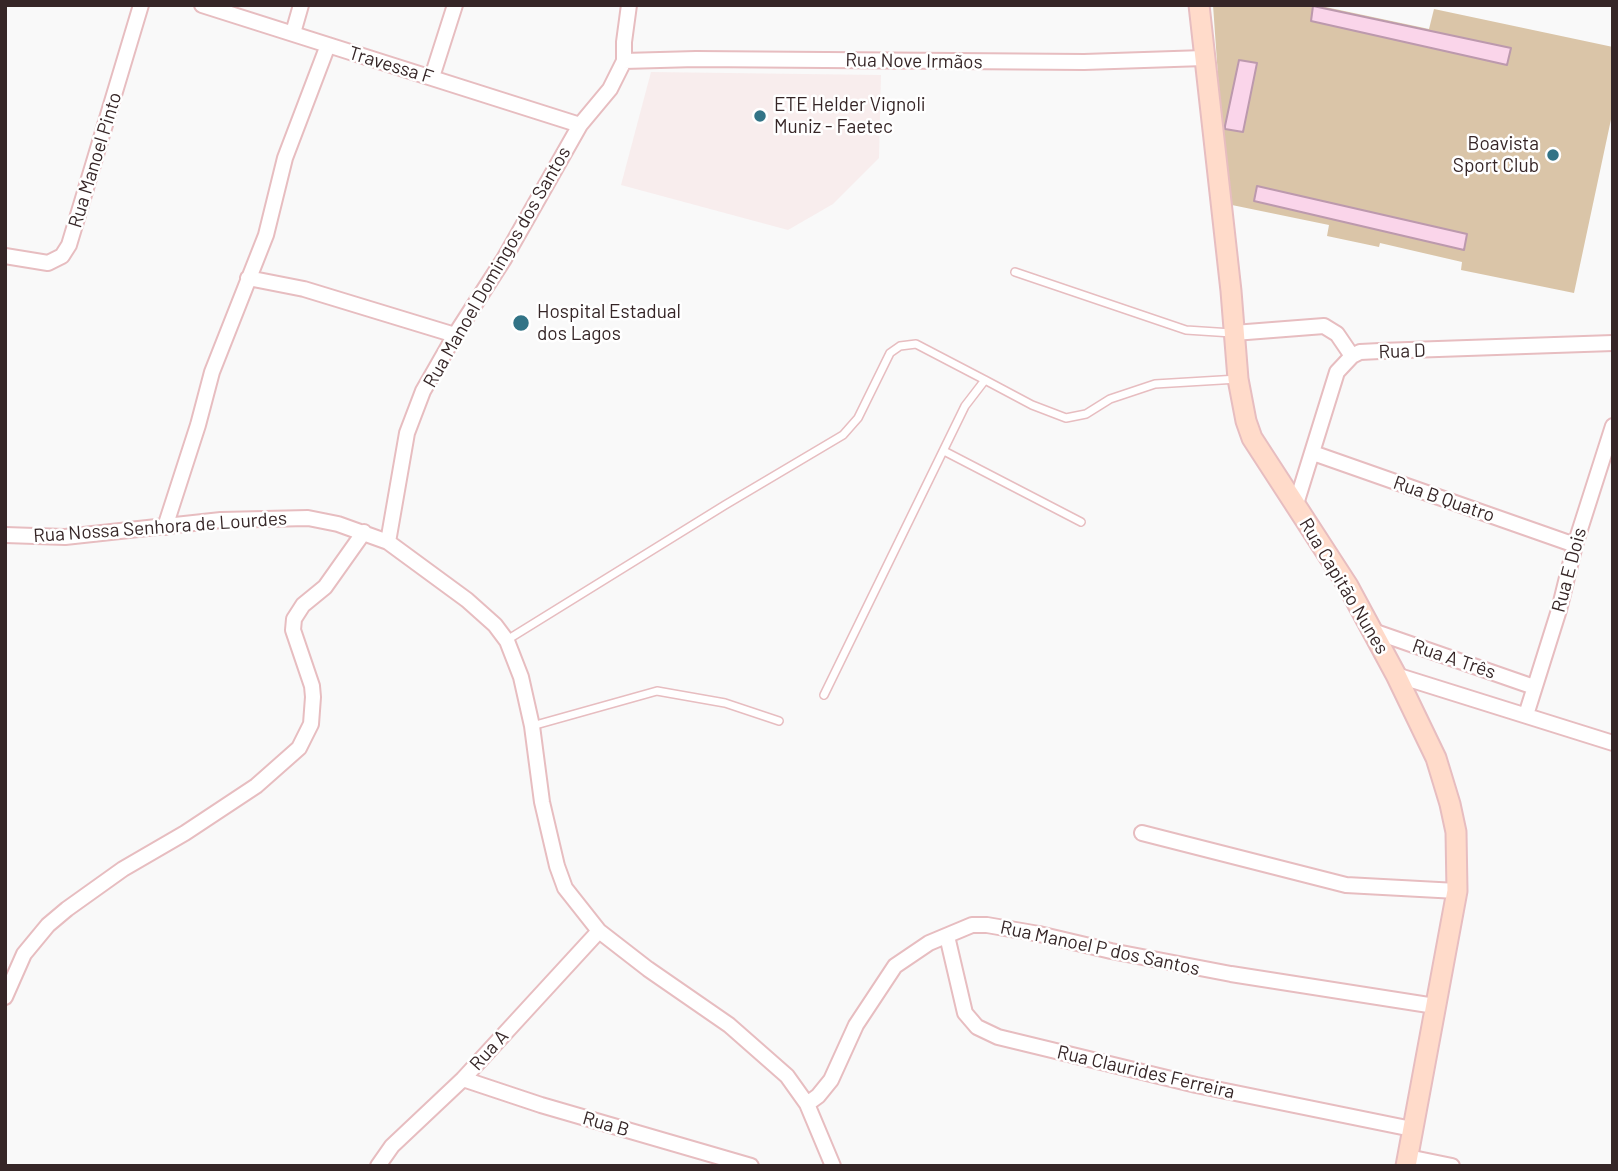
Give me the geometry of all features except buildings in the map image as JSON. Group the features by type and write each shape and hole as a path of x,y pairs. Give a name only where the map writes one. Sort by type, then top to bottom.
{"street":[{"name":"Rua Manoel Pinto","path":"5,256 48,263 62,256 69,245 141,5"},
{"name":"Travessa F","path":"202,5 580,125"},
{"path":"293,33 301,5"},
{"path":"432,77 455,5"},
{"name":"Rua Manoel Domingos dos Santos","path":"387,542 407,433 423,391 504,259 580,125 610,89 624,61 629,5"},
{"name":"Rua Capitão Nunes","path":"1199,5 1238,379 1246,421 1252,438 1296,504 1373,631 1396,675 1436,758 1456,832 1457,891 1407,1161"},
{"path":"164,527 198,425 212,372 266,234 285,158 328,45"},
{"name":"Rua Nove Irmãos","path":"624,61 709,59 1084,62 1204,58"},
{"path":"248,278 304,289 455,335"},
{"path":"1234,333 1324,326 1337,334 1352,356"},
{"name":"Rua D","path":"1296,504 1337,372 1352,356 1360,352 1380,351 1613,343"},
{"name":"Rua E Dois","path":"1526,715 1613,426"},
{"name":"Rua B Quatro","path":"1313,453 1575,545"},
{"name":"Rua Nossa Senhora de Lourdes","path":"5,535 65,537 221,520 308,518 338,524 387,542 467,600 495,625 507,641 521,677 532,726 542,802 565,888 598,931 729,1025 787,1076 807,1104 833,1166"},
{"path":"5,997 24,954 48,925 123,869 185,833 256,786 299,748 312,724 313,697 312,686 293,630 294,619 303,605 325,587 364,533"},
{"name":"Rua A Três","path":"1373,631 1534,687"},
{"path":"1396,675 1613,743"},
{"path":"1142,833 1346,885 1457,891"},
{"name":"Rua Manoel P dos Santos","path":"807,1104 818,1096 831,1080 856,1024 895,966 929,943 972,925 987,925 1231,974 1436,1006"},
{"name":"Rua A","path":"378,1166 392,1146 463,1079 598,931"},
{"name":"Rua Claurides Ferreira","path":"947,936 965,1013 978,1027 998,1037 1196,1085 1412,1129"},
{"name":"Rua B","path":"463,1079 541,1105 751,1166"},
{"path":"1407,1161 1452,1166"}],"lane":[{"path":"1015,272 1186,330 1234,333"},
{"path":"507,641 843,435 858,418 890,353 900,346 916,344 1032,405 1066,418 1086,414 1110,399 1155,384 1238,379"},
{"path":"824,695 965,406 985,380"},
{"path":"944,451 1081,522"},
{"path":"532,726 657,691 724,703 779,721"}],"shaded area":[{"path":"1213,5 1316,5 1429,29 1434,9 1613,47 1613,110 1574,293 1461,270 1462,262 1380,243 1379,247 1327,236 1329,225 1227,204","holes":["1239,60 1256,64 1242,132 1224,129","1257,187 1467,234 1464,249 1254,201"]},
{"name":"ETE Helder Vignoli Muniz - Faetec","path":"651,72 881,75 879,158 833,204 788,230 621,185"}],"place":[{"name":"ETE Helder Vignoli Muniz - Faetec","path":"760,116"},
{"name":"Boavista Sport Club","path":"1553,155"},
{"name":"Hospital Estadual dos Lagos","path":"521,323"}]}
